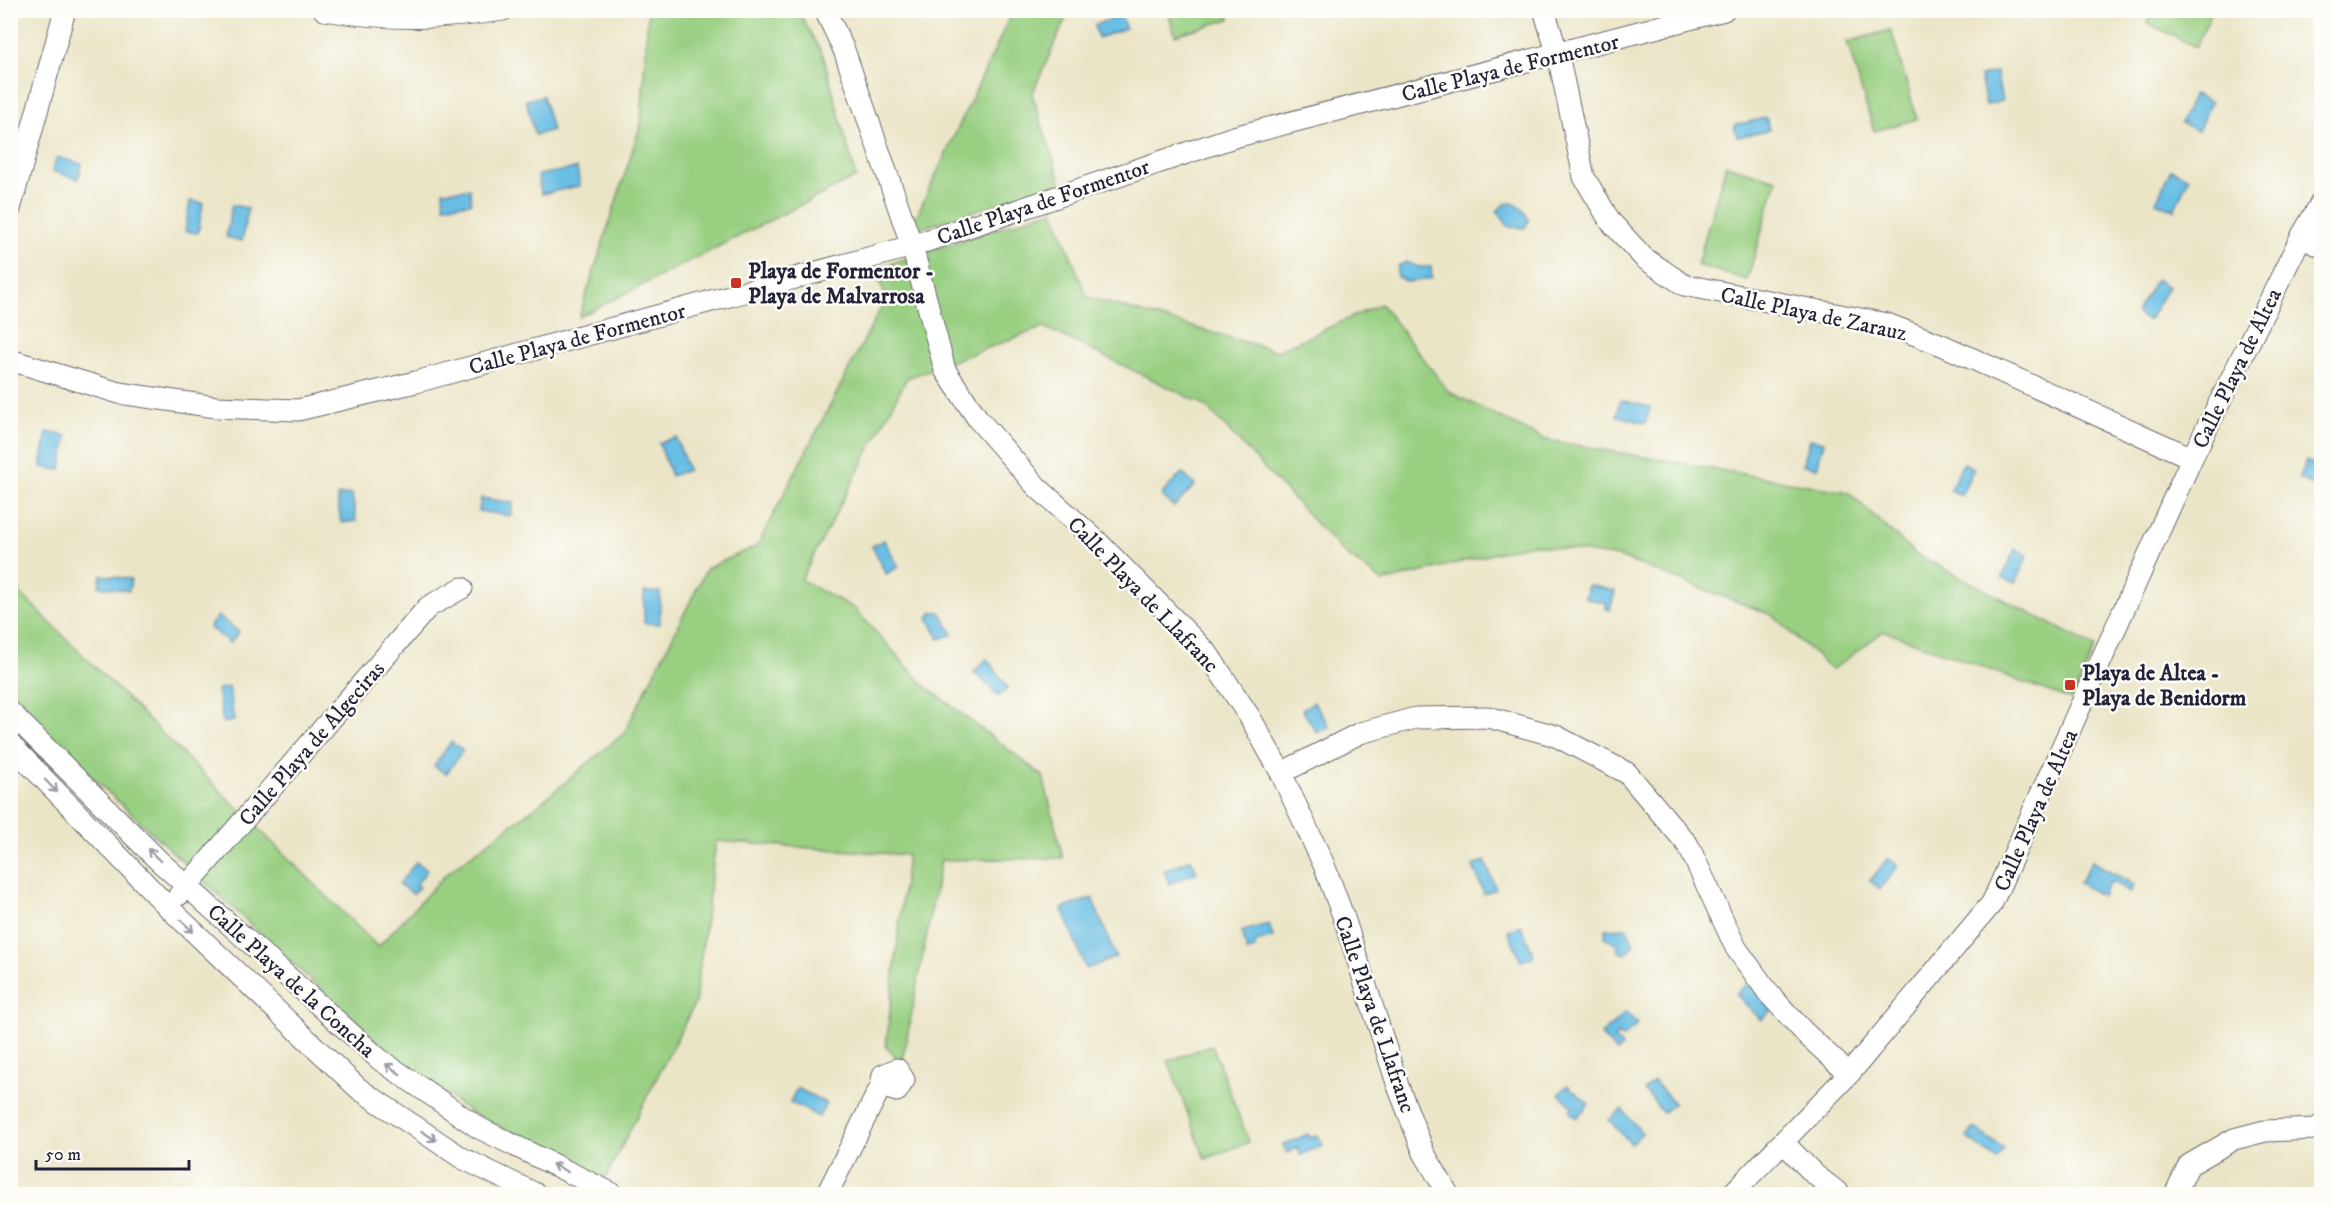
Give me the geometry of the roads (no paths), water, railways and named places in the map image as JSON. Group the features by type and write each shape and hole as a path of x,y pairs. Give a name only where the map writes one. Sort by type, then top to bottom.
{"street":[{"path":"10,209 65,10"},
{"path":"324,10 373,18 442,19 503,10"},
{"name":"Calle Playa de Llafranc","path":"825,10 844,50 912,246 945,370 978,419 1037,488 1098,542 1208,654 1251,719 1281,773 1324,865 1346,921 1398,1086 1424,1153 1448,1194"},
{"name":"Calle Playa de Zarauz","path":"1544,10 1558,55 1584,177 1617,229 1644,258 1684,285 1887,324 1942,345 2192,458"},
{"name":"Calle Playa de Formentor","path":"10,360 118,393 216,407 298,410 416,382 912,246 1234,136 1558,55 1724,10"},
{"name":"Calle Playa de Altea","path":"1732,1194 1849,1074 1992,903 2192,458 2301,237 2322,201"},
{"path":"2301,237 2322,247"},
{"name":"Calle Playa de Algeciras","path":"169,908 428,607 462,588"},
{"name":"Calle Playa de la Concha","path":"10,712 187,886 380,1059 479,1128 613,1194"},
{"path":"1281,773 1360,732 1416,718 1488,717 1556,736 1627,772 1688,845 1736,948 1756,976 1805,1033 1849,1074"},
{"name":"Calle Playa de la Concha","path":"10,744 169,908 359,1089 462,1158 536,1194"},
{"path":"827,1194 881,1086"},
{"path":"2175,1194 2189,1165 2234,1139 2265,1131 2316,1129 2322,1125"},
{"path":"1783,1142 1814,1174 1840,1194"}],"water":[{"path":"1121,16 1126,28 1098,38 1094,25"},
{"path":"1996,72 2002,101 1986,105 1980,76"},
{"path":"2194,94 2211,102 2198,131 2181,123"},
{"path":"543,96 552,130 535,135 526,100"},
{"path":"1766,118 1769,130 1737,137 1734,125"},
{"path":"57,157 82,164 78,179 52,171"},
{"path":"577,168 580,186 541,194 538,175"},
{"path":"2171,169 2189,178 2174,210 2156,202"},
{"path":"470,189 471,203 444,206 443,191"},
{"path":"190,201 203,203 198,233 185,231"},
{"path":"1512,203 1522,208 1529,221 1524,228 1509,227 1497,211 1505,204"},
{"path":"232,205 248,208 242,241 226,237"},
{"path":"1406,262 1418,267 1431,267 1432,278 1408,282 1397,277 1398,266"},
{"path":"2156,279 2168,287 2148,321 2136,313"},
{"path":"1620,400 1650,407 1646,423 1617,416"},
{"path":"47,432 67,436 61,470 41,467"},
{"path":"676,437 688,470 671,476 659,443"},
{"path":"1810,439 1824,442 1817,468 1803,465"},
{"path":"2306,461 2321,470 2321,490 2299,478"},
{"path":"1963,463 1974,468 1961,495 1950,490"},
{"path":"1182,473 1195,485 1174,507 1161,495"},
{"path":"352,494 356,521 341,523 337,496"},
{"path":"481,498 513,503 511,516 479,511"},
{"path":"884,540 899,567 886,574 872,546"},
{"path":"2015,549 2028,555 2015,583 2002,577"},
{"path":"101,575 131,579 129,591 99,586"},
{"path":"1588,585 1615,591 1610,610 1606,609 1606,603 1585,598"},
{"path":"644,592 660,592 660,624 644,623"},
{"path":"932,612 940,612 953,634 939,639 928,618"},
{"path":"218,616 239,632 230,643 209,627"},
{"path":"987,659 1008,688 999,696 974,672"},
{"path":"229,687 234,721 223,723 217,689"},
{"path":"1314,702 1329,727 1317,733 1302,709"},
{"path":"451,742 463,750 446,774 434,766"},
{"path":"1888,858 1898,866 1880,889 1870,881"},
{"path":"1191,859 1197,872 1169,884 1164,871"},
{"path":"1485,861 1496,889 1484,894 1473,866"},
{"path":"2092,861 2134,885 2130,892 2111,881 2102,896 2079,883"},
{"path":"416,862 427,870 416,885 419,887 413,894 399,884"},
{"path":"1092,898 1116,957 1086,969 1062,909"},
{"path":"1269,924 1273,937 1256,942 1255,949 1247,951 1242,931"},
{"path":"1521,925 1534,956 1521,961 1508,931"},
{"path":"1627,928 1634,944 1625,954 1618,951 1618,945 1605,938 1605,929"},
{"path":"1748,983 1772,1010 1761,1020 1736,994"},
{"path":"1626,1012 1638,1024 1622,1038 1618,1034 1614,1038 1622,1047 1617,1052 1601,1035"},
{"path":"1654,1081 1674,1103 1663,1113 1644,1090"},
{"path":"1567,1085 1589,1104 1577,1118 1569,1111 1573,1107 1559,1094"},
{"path":"797,1088 826,1103 819,1117 790,1102"},
{"path":"1622,1109 1642,1133 1631,1144 1609,1120"},
{"path":"1974,1128 2004,1149 1997,1160 1967,1138"},
{"path":"1308,1134 1310,1138 1318,1135 1323,1145 1301,1155 1298,1147 1287,1153 1283,1145"}],"place":[{"name":"Playa de Formentor - Playa de Malvarrosa","path":"736,283"},
{"name":"Playa de Altea - Playa de Benidorm","path":"2070,685"}]}
